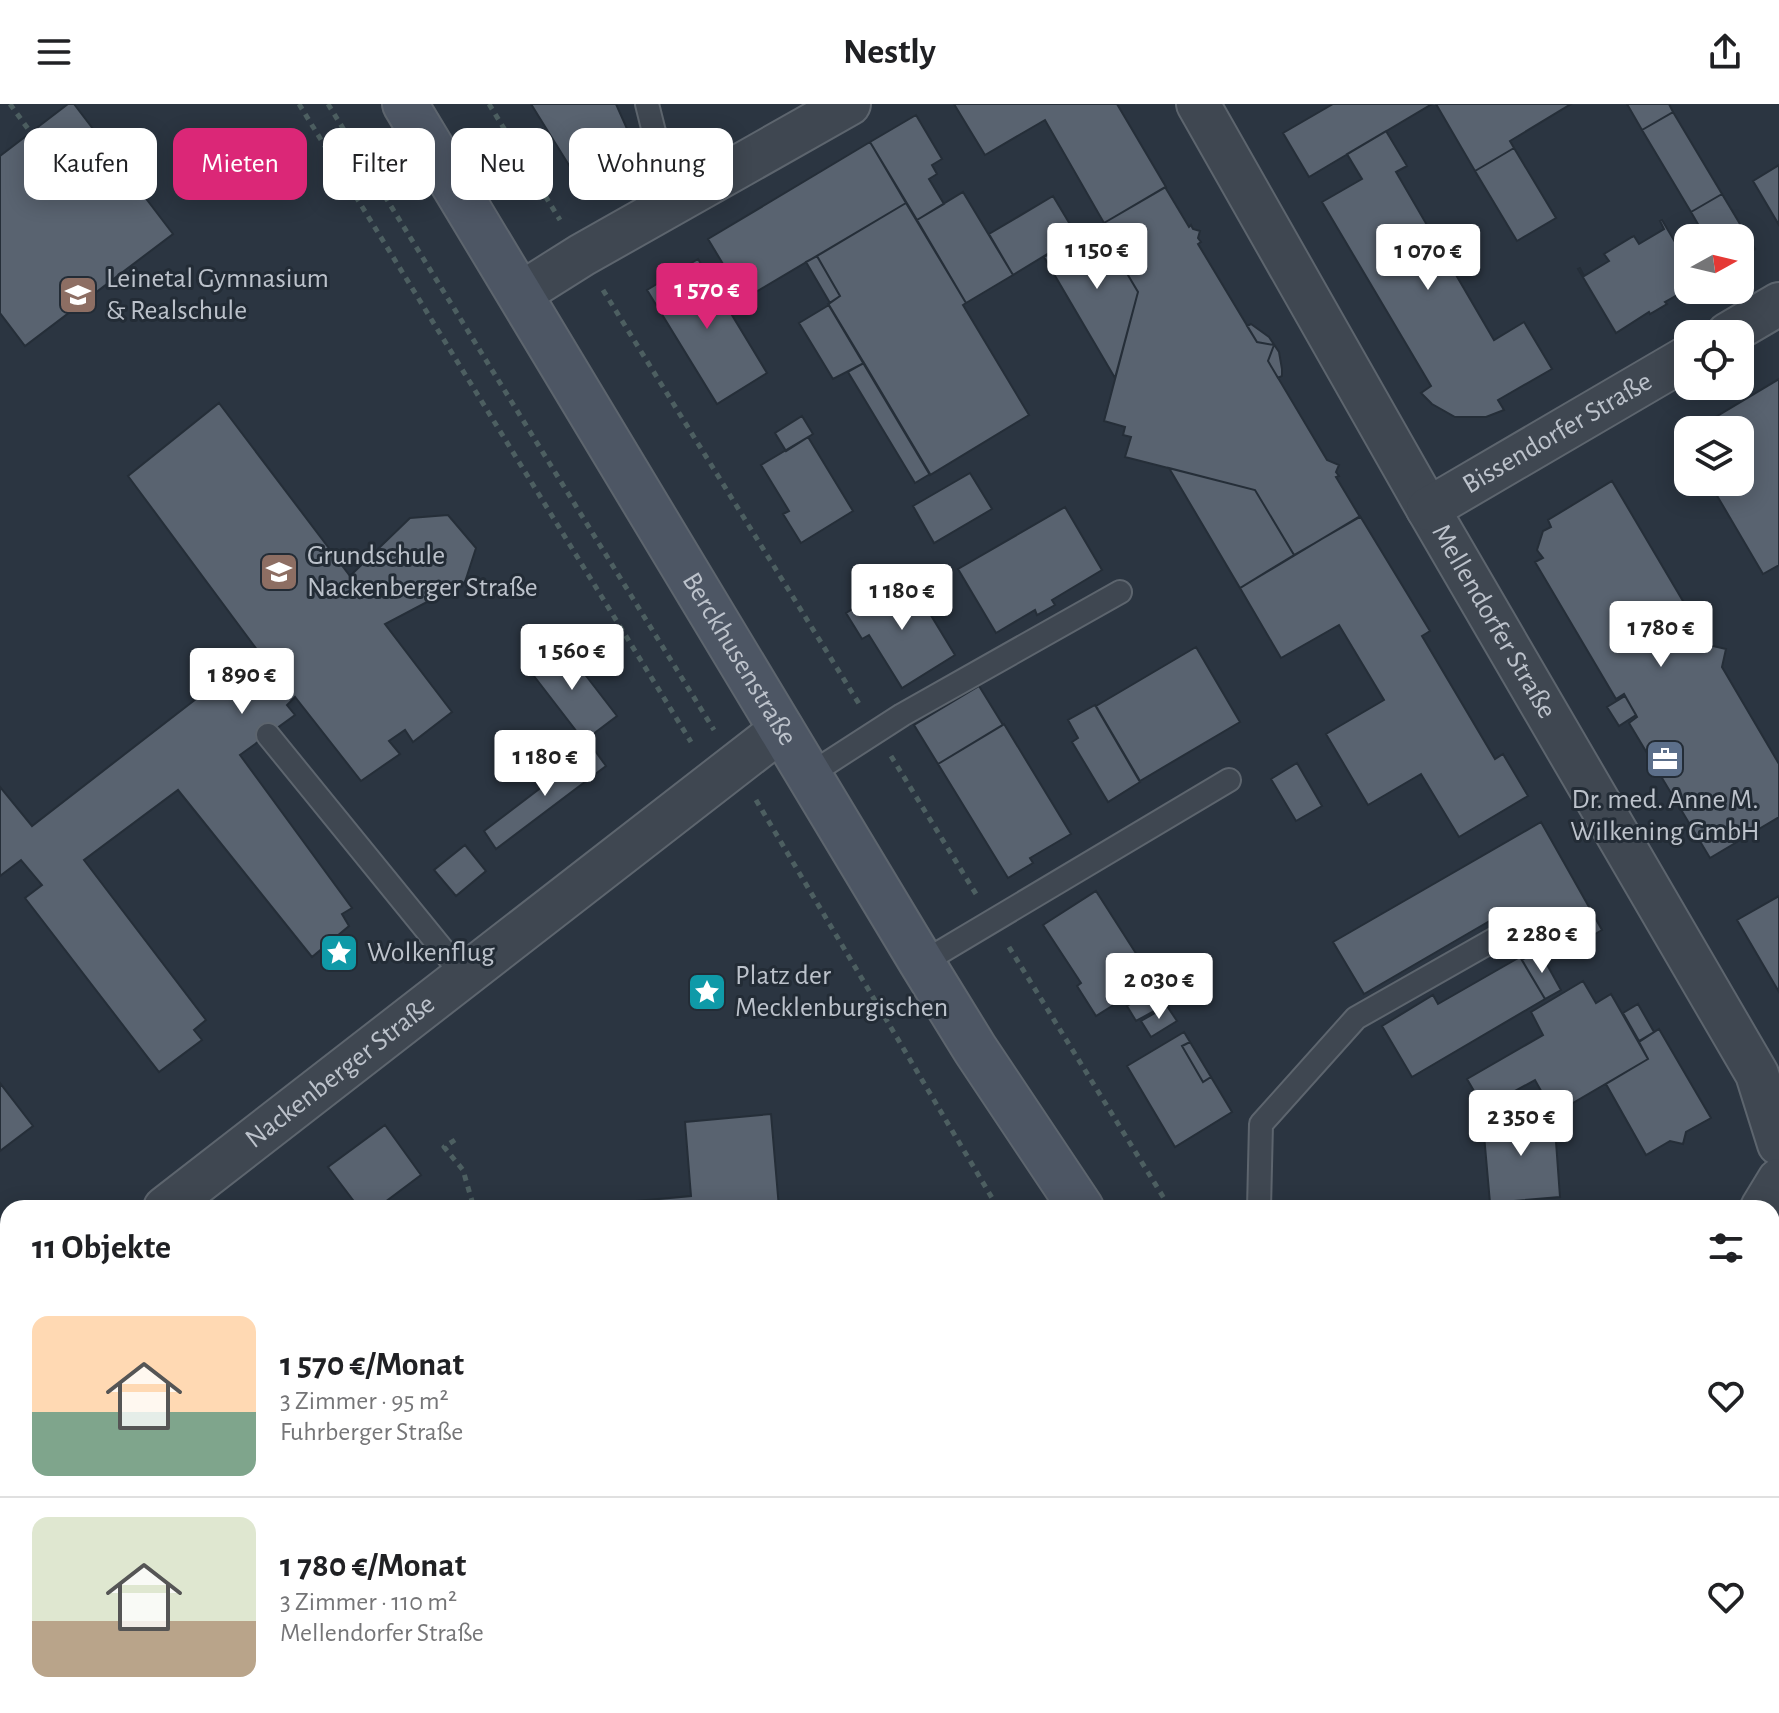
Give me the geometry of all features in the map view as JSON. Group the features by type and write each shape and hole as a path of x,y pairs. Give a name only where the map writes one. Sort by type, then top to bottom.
{"street":[{"name":"Berckhusenstraße","path":"405,104 922,963 1076,1200"},
{"path":"733,170 849,104"},
{"name":"Mellendorfer Straße","path":"1198,104 1428,509 1757,1074 1779,1144"},
{"path":"520,294 582,255 681,200"},
{"path":"1752,320 1779,304"},
{"name":"Bissendorfer Straße","path":"1428,509 1674,365"},
{"name":"Nackenberger Straße","path":"175,1200 782,729"},
{"path":"1767,1200 1779,1180"}],"lane":[{"path":"647,104 653,128"},
{"path":"809,775 876,732 1120,592"},
{"path":"268,735 464,976"},
{"path":"922,963 1229,780"},
{"path":"1259,1200 1261,1124 1356,1018 1518,926"}],"path":[{"path":"10,104 27,128"},
{"path":"299,104 691,742"},
{"path":"328,104 717,736"},
{"path":"489,104 1165,1200"},
{"path":"763,812 993,1200"},
{"path":"455,1140 444,1147 463,1170 472,1200"}],"building":[{"path":"68,104 74,104 92,128 37,128"},
{"path":"531,104 616,104 627,128 569,128 569,165 553,139 553,128 546,128"},
{"path":"954,104 1117,104 1166,187 1104,223 1045,120 985,155"},
{"path":"1333,104 1432,104 1309,177 1283,133"},
{"path":"1436,104 1571,104 1510,141 1514,148 1475,171"},
{"path":"1627,104 1669,104 1673,112 1642,130"},
{"path":"1673,112 1722,194 1691,212 1642,130"},
{"path":"916,115 942,159 932,165 937,174 929,179 944,204 917,220 870,142"},
{"path":"1386,131 1407,166 1396,172 1494,340 1524,322 1552,369 1498,400 1504,410 1486,417 1455,417 1432,404 1421,393 1431,386 1322,202 1362,179 1347,154"},
{"path":"24,138 24,200 147,200 173,234 25,346 0,313 0,156"},
{"path":"870,142 906,203 744,299 708,239"},
{"path":"1514,148 1556,218 1517,241 1475,171"},
{"path":"1779,165 1779,225 1753,181"},
{"path":"1165,187 1189,227 1191,225 1200,231 1198,238 1201,242 1198,244 1257,342 1274,345 1268,361 1327,460 1339,465 1336,472 1339,476 1336,477 1360,517 1294,555 1255,490 1125,457 1131,437 1123,435 1125,427 1104,421 1138,292 1103,233 1104,223"},
{"path":"963,192 1013,275 966,303 917,220"},
{"path":"1722,194 1740,224 1698,224 1691,212"},
{"path":"1053,196 1077,236 1013,275 989,234"},
{"path":"906,203 1029,415 930,475 828,304 840,296 817,256"},
{"path":"1660,221 1674,240 1674,297 1616,333 1578,269 1584,276 1609,261 1604,254 1634,236 1639,244 1664,229"},
{"path":"1104,223 1103,233 1138,292 1115,378 1044,257"},
{"path":"817,256 840,296 830,303 806,262"},
{"path":"698,259 767,373 717,404 647,290"},
{"path":"829,305 864,363 833,379 799,323"},
{"path":"1251,324 1269,337 1279,352 1282,376 1278,378 1268,361 1274,345 1257,342 1247,326"},
{"path":"864,363 930,474 915,483 848,372"},
{"path":"1779,379 1779,565 1763,574 1717,496 1754,496 1754,416 1717,416 1744,400 1754,400 1754,394"},
{"path":"219,403 350,576 410,518 448,515 476,548 465,582 385,624 452,712 413,742 405,730 389,741 400,754 361,781 295,697 287,705 295,715 240,755 352,908 342,914 349,926 312,957 178,790 84,860 206,1020 194,1030 202,1040 159,1072 25,898 42,885 21,860 0,876 0,787 32,826 258,651 128,476"},
{"path":"802,416 813,434 786,451 775,433"},
{"path":"808,437 853,511 801,543 783,514 789,511 761,465"},
{"path":"1169,468 1255,490 1294,555 1240,588"},
{"path":"970,473 992,509 934,543 913,506"},
{"path":"1612,481 1709,645 1726,649 1722,667 1779,764 1779,817 1710,858 1629,723 1637,717 1624,694 1616,699 1535,562 1543,558 1537,550 1543,531 1551,527 1548,520"},
{"path":"1065,507 1102,570 1052,600 1055,605 1037,615 1035,610 996,633 958,569"},
{"path":"1360,516 1430,631 1422,636 1495,759 1503,754 1528,796 1459,837 1421,774 1368,805 1326,734 1384,700 1339,625 1281,658 1240,588"},
{"path":"907,576 955,655 902,688 869,635 862,639 846,613"},
{"path":"560,642 617,716 584,741 527,667"},
{"path":"1196,647 1240,722 1140,781 1096,706"},
{"path":"979,686 1003,725 938,764 914,725"},
{"path":"1625,696 1636,715 1619,726 1607,707"},
{"path":"1095,705 1140,782 1108,802 1072,742 1078,738 1068,720"},
{"path":"1004,724 1071,834 1030,858 1033,863 1008,878 938,764"},
{"path":"593,748 606,766 496,849 484,831"},
{"path":"1297,763 1322,806 1296,821 1271,779"},
{"path":"1541,822 1602,930 1576,945 1561,919 1537,933 1524,910 1497,925 1493,919 1364,994 1333,942"},
{"path":"465,845 486,871 456,896 434,870"},
{"path":"1096,891 1153,980 1096,1016 1077,986 1081,983 1043,925"},
{"path":"1779,896 1779,992 1737,920"},
{"path":"1539,950 1561,990 1545,999 1522,960"},
{"path":"1520,957 1545,999 1412,1077 1382,1026 1433,995 1438,1004"},
{"path":"1583,981 1596,1003 1611,994 1648,1059 1554,1114 1535,1080 1484,1108 1467,1079 1543,1035 1531,1012"},
{"path":"1157,988 1167,1004 1136,1021 1127,1006"},
{"path":"1638,1004 1654,1032 1639,1041 1623,1013"},
{"path":"1167,1006 1177,1021 1151,1037 1141,1021"},
{"path":"1659,1029 1711,1118 1686,1132 1683,1144 1670,1141 1646,1155 1606,1084 1648,1059 1639,1042"},
{"path":"1184,1032 1190,1042 1182,1046 1203,1082 1211,1077 1232,1112 1175,1147 1127,1066"},
{"path":"1190,1042 1211,1077 1203,1082 1182,1046"},
{"path":"0,1083 33,1126 0,1151"},
{"path":"1482,1112 1486,1112 1489,1119 1554,1114 1560,1197 1490,1200"},
{"path":"771,1114 778,1200 648,1200 691,1196 685,1122"},
{"path":"385,1125 421,1175 388,1200 353,1200 328,1167"}],"place":[{"name":"Leinetal Gymnasium & Realschule","path":"78,295"},
{"name":"Grundschule Nackenberger Straße","path":"279,572"},
{"name":"Dr. med. Anne M. Wilkening GmbH","path":"1665,759"},
{"name":"Wolkenflug","path":"339,953"},
{"name":"Platz der Mecklenburgischen","path":"707,992"}]}
